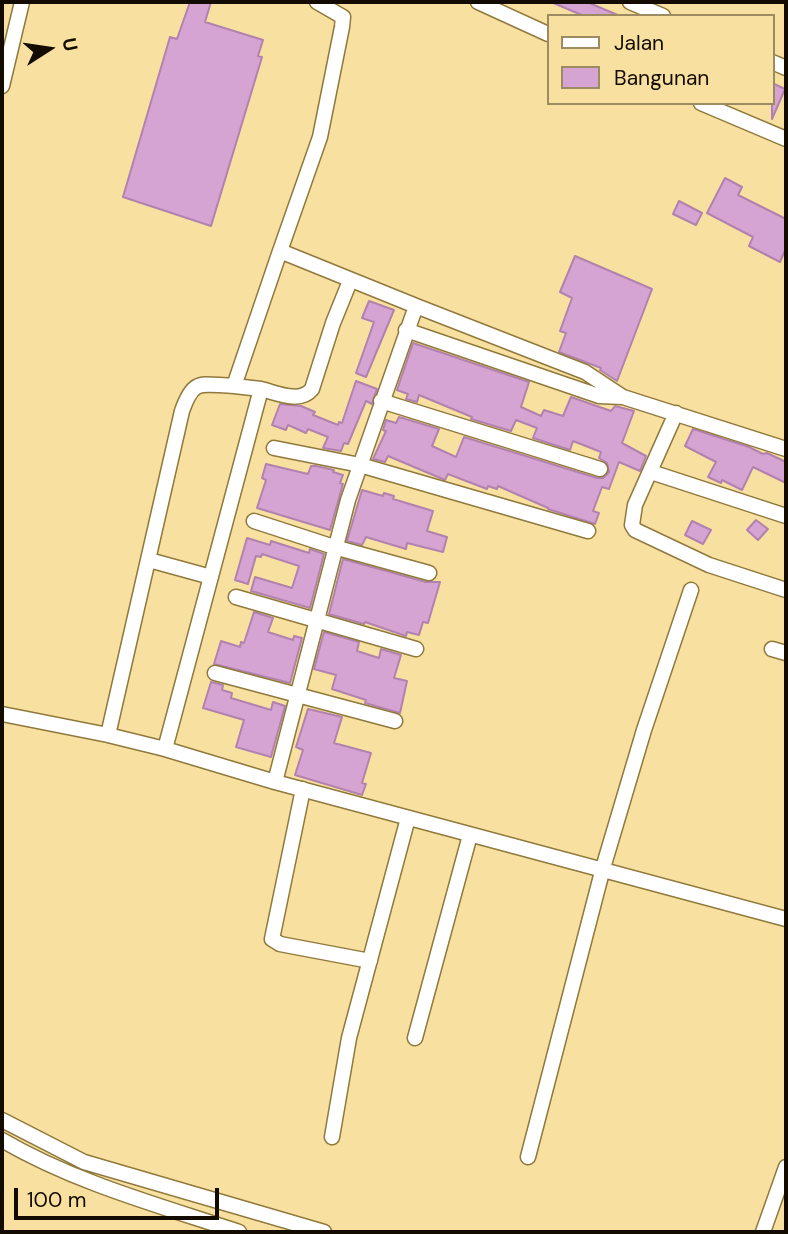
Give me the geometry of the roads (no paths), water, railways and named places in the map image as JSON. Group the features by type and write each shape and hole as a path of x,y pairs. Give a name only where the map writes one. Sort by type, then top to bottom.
{"street":[{"path":"2,86 22,2"},
{"path":"317,2 343,17"},
{"path":"234,386 320,137 346,2"},
{"path":"478,2 546,33"},
{"path":"630,2 658,14"},
{"path":"706,105 786,139"},
{"path":"280,251 585,372 623,397"},
{"path":"108,735 181,411 188,391 201,385 261,389 299,397 309,394 350,281"},
{"path":"275,782 334,547 381,401 416,306"},
{"path":"407,330 599,396 623,397 786,450"},
{"path":"165,749 261,389"},
{"path":"381,401 600,469"},
{"path":"676,413 635,505 632,525 635,530 709,565 786,590"},
{"path":"274,448 360,465 588,531"},
{"path":"651,472 786,516"},
{"path":"254,522 429,573"},
{"path":"149,560 211,577"},
{"path":"528,1157 603,869 644,730 691,590"},
{"path":"236,597 416,649"},
{"path":"215,673 395,720"},
{"path":"2,714 165,749 275,782 786,919"},
{"path":"303,789 272,939 280,944 370,961"},
{"path":"332,1137 349,1038 408,818"},
{"path":"415,1038 470,835"},
{"path":"2,1120 84,1162 324,1232"},
{"path":"2,1140 34,1159 77,1178 239,1232"},
{"path":"763,1232 786,1167"}]}
